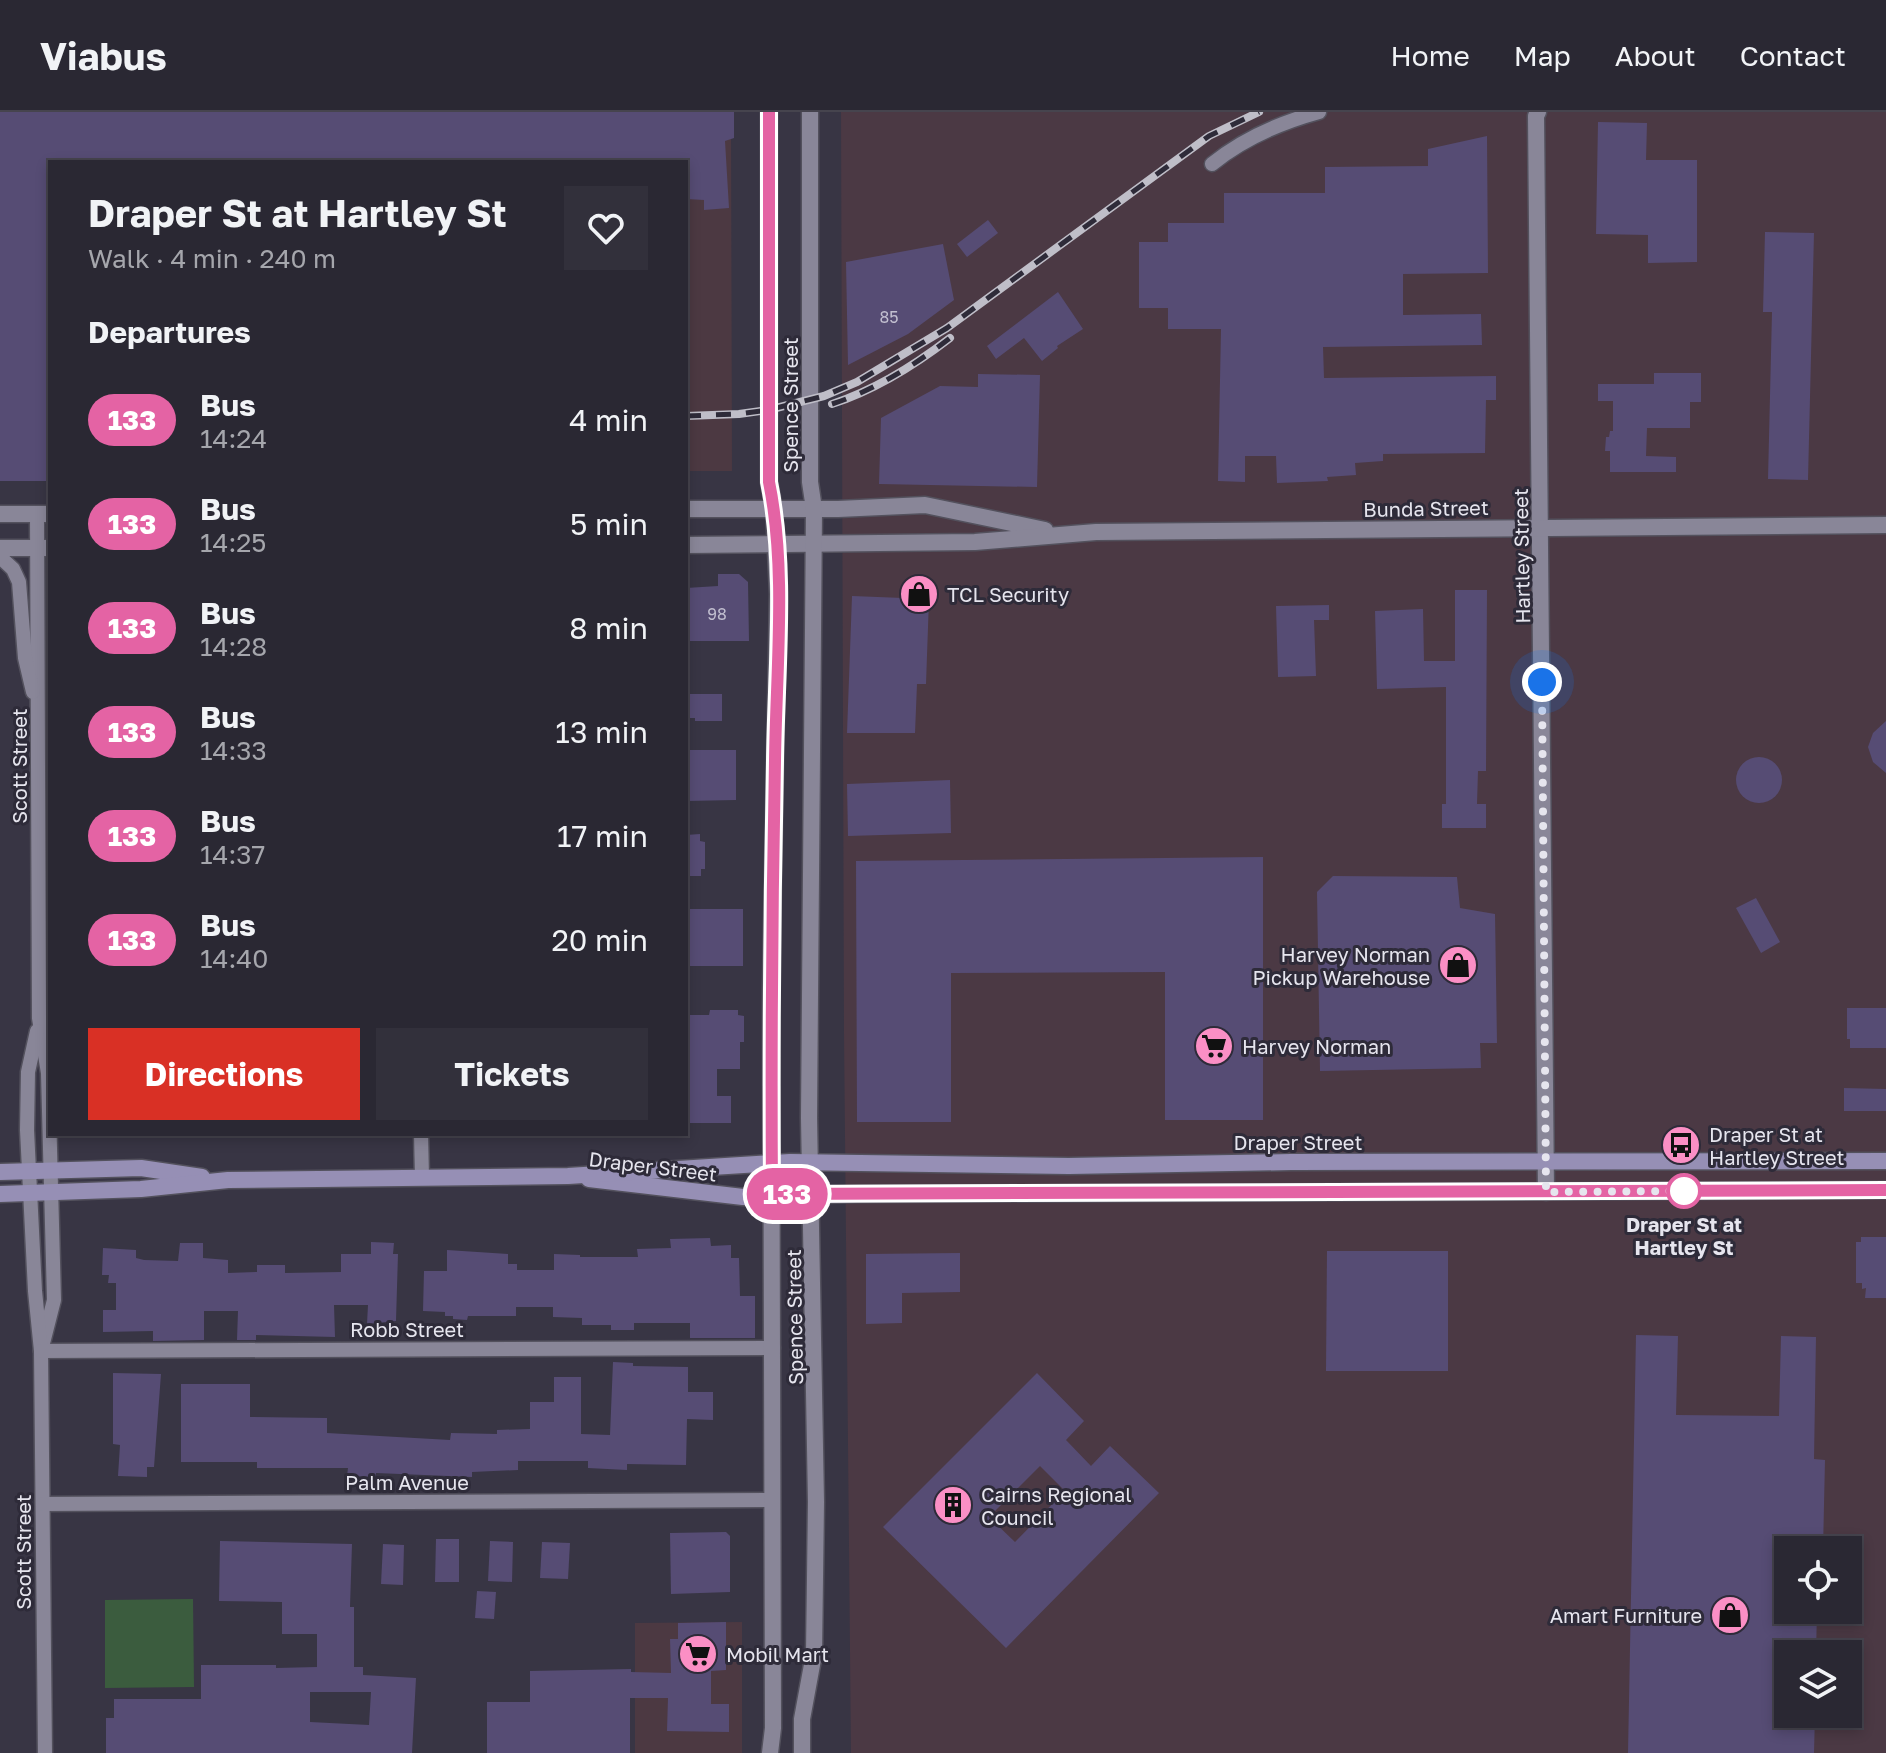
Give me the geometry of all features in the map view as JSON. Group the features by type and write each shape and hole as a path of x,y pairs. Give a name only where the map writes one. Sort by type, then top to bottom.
{"main road":[{"name":"Draper Street","path":"0,1194 141,1189 228,1180 568,1176 810,1163 1069,1166 1886,1161"},
{"name":"Draper Street","path":"0,1172 141,1168 228,1180"},
{"name":"Draper Street","path":"568,1176 613,1184 743,1197 772,1194 1886,1190"}],"street":[{"name":"Spence Street","path":"769,112 769,482 774,509 778,594 771,988 773,1728 770,1753"},
{"name":"Spence Street","path":"802,1753 802,1719 814,1642 816,1502 810,1163 814,509 810,482 810,112"},
{"path":"1212,164 1236,145 1265,130 1319,112"},
{"name":"Hartley Street","path":"1538,112 1546,1192"},
{"name":"Bunda Street","path":"688,509 925,505 1063,533"},
{"path":"0,514 43,514"},
{"name":"Scott Street","path":"43,514 45,991 28,1072 30,1193 41,1351 45,1753"},
{"name":"Bunda Street","path":"688,545 975,542 1063,533 1886,525"},
{"path":"0,548 44,548"},
{"path":"0,557 13,569 19,582 25,658 43,722"},
{"name":"Scott Street","path":"39,1018 48,1073"},
{"name":"Scott Street","path":"41,1351 54,1300 50,1136"},
{"path":"421,1136 422,1177"},
{"name":"Robb Street","path":"41,1351 773,1348"},
{"name":"Palm Avenue","path":"43,1504 772,1500"}],"shaded area":[{"path":"0,112 731,112 732,471 688,471 688,160 48,160"},
{"path":"841,112 1886,112 1886,1753 851,1753 844,1034"},
{"path":"742,1622 742,1753 635,1753 635,1623"}],"green space":[{"path":"193,1599 194,1687 105,1688 105,1600"}],"building":[{"path":"0,112 734,112 734,138 725,141 729,208 704,210 704,200 688,199 688,160 48,160 48,481 0,481"},
{"path":"1598,122 1647,123 1646,160 1697,160 1697,262 1648,263 1648,235 1596,234"},
{"path":"1487,136 1488,273 1403,274 1403,315 1481,314 1482,345 1323,347 1324,378 1496,376 1496,400 1486,400 1485,453 1383,454 1383,461 1355,463 1356,475 1327,477 1328,481 1277,483 1276,456 1245,456 1245,482 1218,481 1221,329 1168,329 1168,308 1139,308 1139,242 1168,242 1168,223 1224,223 1224,193 1325,193 1325,167 1428,166 1428,149"},
{"path":"988,220 998,233 967,257 957,244"},
{"path":"1765,232 1814,233 1808,480 1768,479 1772,312 1763,312"},
{"path":"943,244 954,300 908,334 848,365 846,262"},
{"path":"1058,292 1083,329 1057,346 1042,361 1024,338 996,359 987,346"},
{"path":"1654,373 1701,373 1701,402 1690,402 1690,428 1647,428 1646,456 1676,457 1676,472 1610,472 1610,451 1605,451 1606,437 1613,431 1613,401 1598,401 1598,384 1654,384"},
{"path":"978,374 1040,375 1037,487 879,484 881,418 940,386 978,387"},
{"path":"718,574 739,574 748,582 749,641 688,641 688,588 718,586"},
{"path":"1455,590 1487,590 1486,771 1478,771 1477,804 1486,804 1486,828 1442,828 1442,804 1446,804 1446,687 1377,689 1375,611 1423,609 1424,661 1455,661"},
{"path":"852,596 929,599 926,684 917,684 915,733 847,733"},
{"path":"1329,605 1329,620 1314,620 1316,676 1278,677 1276,606"},
{"path":"688,694 722,694 722,721 688,718"},
{"path":"1886,721 1886,773 1873,762 1868,747 1873,733"},
{"path":"688,750 736,750 736,800 688,801"},
{"path":"1759,757 1775,764 1782,780 1775,796 1759,803 1743,796 1736,780 1743,764"},
{"path":"950,780 951,833 848,836 847,784"},
{"path":"700,834 700,841 705,842 705,869 701,869 701,876 688,876 688,835"},
{"name":"Harvey Norman","path":"1263,857 1263,1120 1165,1120 1165,972 951,973 951,1122 857,1122 856,861"},
{"path":"1333,876 1457,877 1460,908 1495,914 1497,1043 1480,1043 1481,1068 1320,1071 1317,892"},
{"path":"1756,898 1780,942 1761,953 1736,908"},
{"path":"688,909 743,909 743,966 688,966"},
{"path":"1847,1008 1886,1008 1886,1048 1850,1048"},
{"path":"710,1010 738,1010 738,1015 744,1016 740,1069 717,1069 717,1096 731,1096 731,1123 688,1123 688,1015 709,1015"},
{"path":"1844,1088 1886,1089 1886,1111 1844,1111"},
{"path":"1861,1237 1886,1237 1886,1298 1865,1298 1866,1288 1862,1289 1862,1283 1856,1283 1856,1242 1861,1242"},
{"path":"710,1238 711,1246 731,1245 731,1258 739,1258 740,1296 755,1296 755,1338 690,1338 690,1323 634,1323 634,1330 611,1330 611,1325 582,1325 582,1318 553,1317 553,1307 516,1307 516,1316 468,1316 467,1320 453,1319 453,1316 445,1316 445,1312 423,1311 424,1271 447,1271 447,1250 508,1254 508,1264 517,1264 517,1270 554,1270 554,1254 638,1257 637,1249 671,1248 670,1239"},
{"path":"371,1242 394,1243 393,1254 398,1254 396,1321 367,1324 368,1305 334,1305 335,1337 256,1335 256,1340 237,1340 238,1311 204,1311 204,1340 153,1341 153,1331 103,1332 103,1310 116,1310 116,1283 108,1283 109,1275 102,1275 103,1248 136,1250 136,1258 144,1260 178,1261 180,1243 203,1243 203,1258 228,1260 228,1273 257,1272 257,1265 285,1265 285,1273 341,1272 341,1254 371,1254"},
{"path":"1327,1251 1448,1251 1448,1371 1326,1371"},
{"path":"960,1253 960,1292 902,1293 902,1323 866,1324 866,1254"},
{"path":"1636,1335 1678,1336 1676,1415 1779,1416 1781,1336 1816,1337 1814,1459 1825,1460 1823,1536 1774,1536 1774,1624 1817,1624 1816,1640 1774,1640 1774,1728 1815,1728 1814,1753 1628,1753"},
{"path":"613,1362 633,1363 633,1366 688,1367 688,1392 713,1392 713,1420 687,1419 686,1465 627,1464 627,1470 588,1468 588,1461 518,1461 518,1470 472,1472 472,1477 376,1473 376,1477 347,1476 348,1468 257,1468 257,1462 181,1462 181,1384 250,1384 250,1417 327,1418 327,1433 450,1440 451,1433 497,1434 497,1430 530,1429 530,1402 554,1402 554,1377 581,1377 581,1434 610,1435"},
{"path":"113,1373 161,1374 154,1467 147,1467 147,1477 118,1476 120,1445 113,1444"},
{"name":"Cairns Regional Council","path":"1037,1373 1084,1421 1066,1440 1091,1466 1110,1446 1159,1493 1006,1648 883,1527","holes":["1040,1466 1065,1491 1015,1542 989,1517"]},
{"path":"726,1532 730,1536 730,1592 671,1594 670,1533"},
{"path":"436,1539 459,1539 459,1582 435,1582"},
{"path":"220,1541 352,1544 350,1607 354,1607 354,1667 363,1667 363,1675 416,1678 412,1753 106,1753 106,1718 114,1718 114,1699 201,1699 201,1665 317,1667 317,1634 282,1634 282,1602 219,1601","holes":["310,1692 371,1692 369,1725 310,1722"]},
{"path":"490,1541 513,1542 512,1582 488,1581"},
{"path":"542,1542 570,1543 568,1579 540,1578"},
{"path":"383,1544 404,1545 403,1585 381,1584"},
{"path":"477,1591 496,1592 494,1619 475,1618"},
{"path":"726,1622 726,1670 711,1671 711,1704 729,1704 729,1732 667,1731 668,1698 630,1698 630,1753 487,1753 487,1702 530,1702 530,1671 631,1669 631,1672 671,1673 670,1639 678,1639 678,1623"}],"railway":[{"path":"688,416 768,410 824,396 857,382 947,328 1209,136 1259,112"},
{"path":"832,404 894,376 950,338"}],"bus line":[{"name":"133","path":"769,112 769,482 774,509 778,594 771,988 772,1194 1886,1190"}],"place":[{"name":"TCL Security","path":"919,594"},
{"name":"Harvey Norman Pickup Warehouse","path":"1458,965"},
{"name":"Harvey Norman","path":"1214,1046"},
{"name":"Draper St at Hartley Street","path":"1681,1145"},
{"name":"Draper St at Hartley St","path":"1684,1191"},
{"name":"Cairns Regional Council","path":"953,1505"},
{"name":"Amart Furniture","path":"1730,1615"},
{"name":"Mobil Mart","path":"698,1654"}],"route":[{"path":"1542,682 1546,1192 1684,1191"}]}
